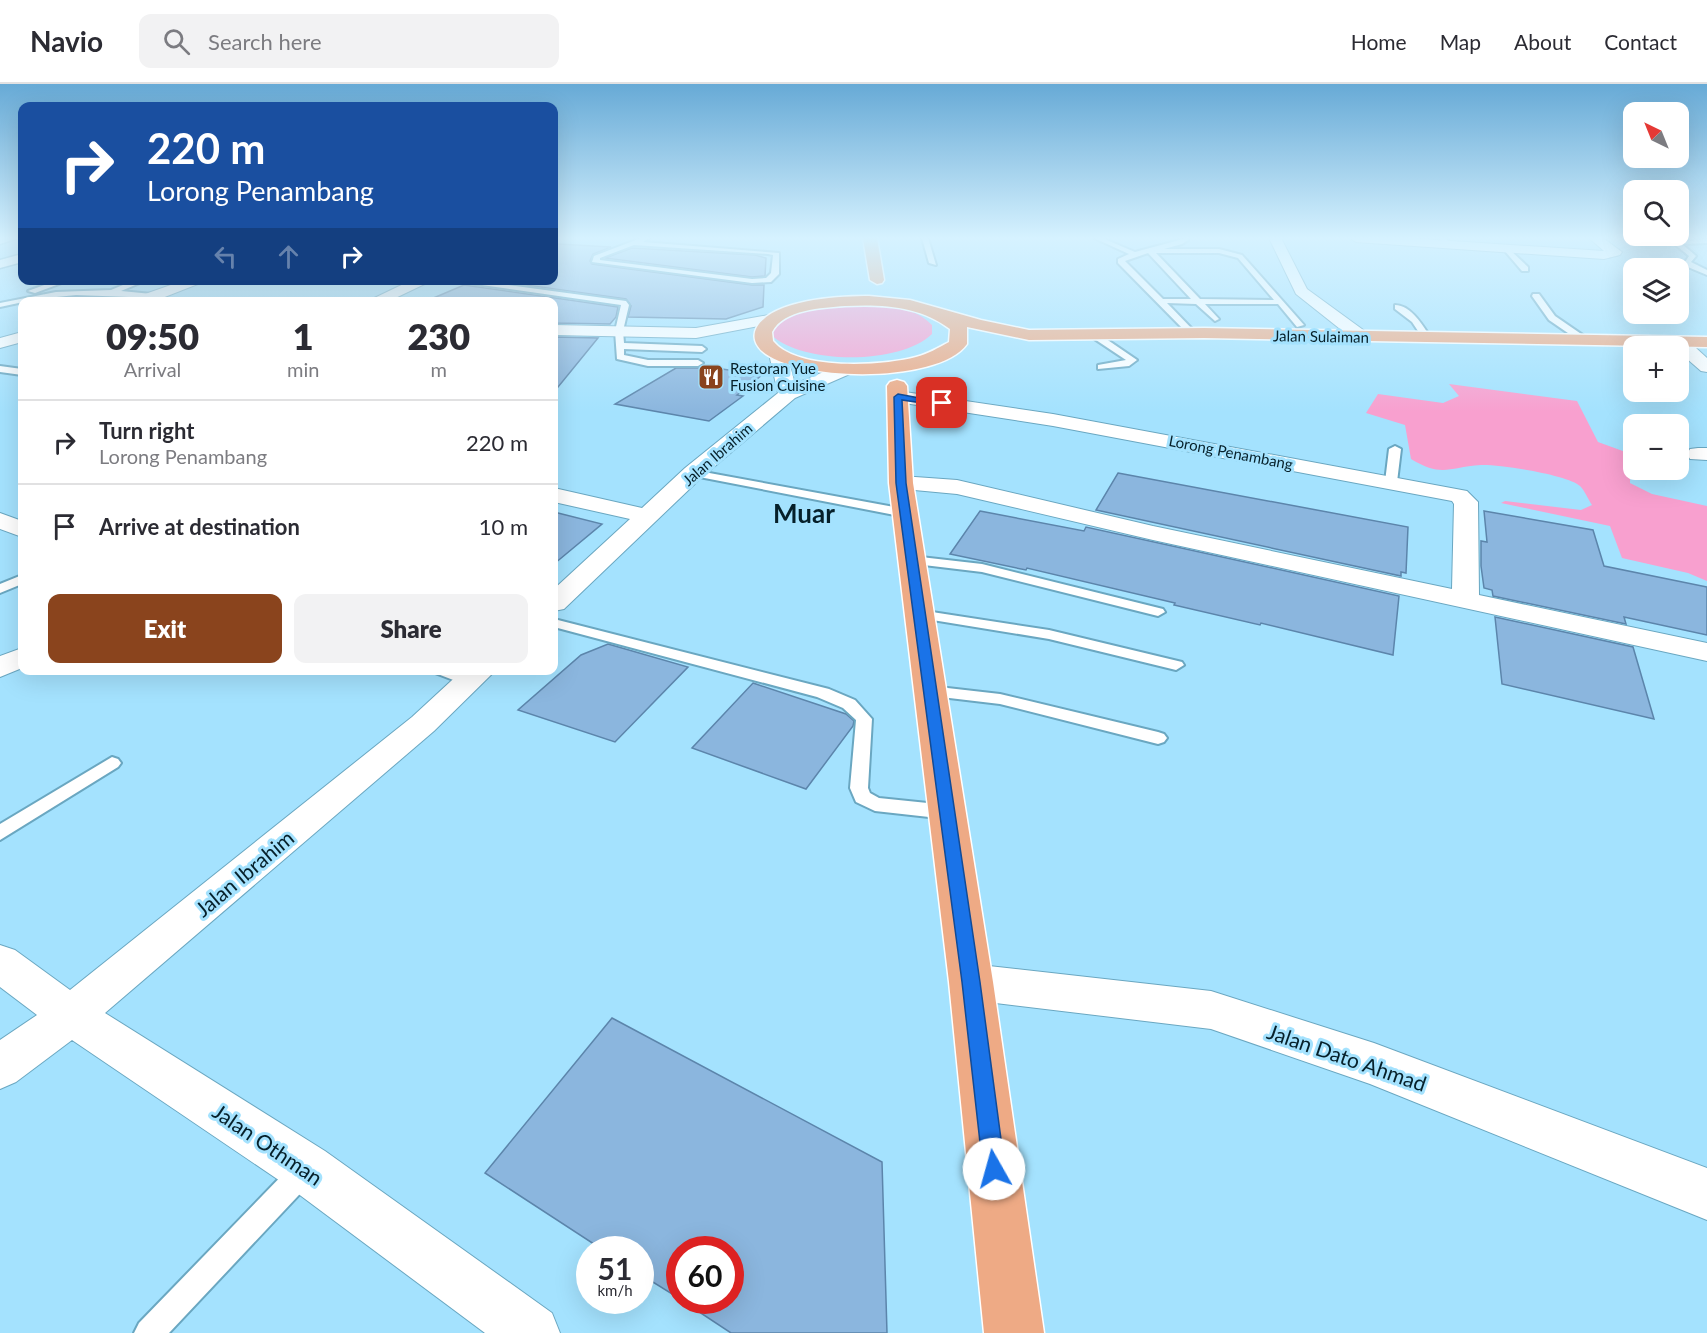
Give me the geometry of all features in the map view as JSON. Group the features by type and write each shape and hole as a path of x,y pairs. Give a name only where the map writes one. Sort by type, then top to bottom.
{"main road":[{"path":"832,303 848,296"},
{"path":"900,296 920,307"},
{"path":"897,391 869,372 819,366 778,354 764,342 762,334 765,326 789,312 832,303 877,301 920,307"},
{"name":"Jalan Sulaiman","path":"920,307 979,325 1029,335 1090,332 1623,341"},
{"path":"937,313 959,327 958,344"},
{"path":"852,369 893,368 924,363 950,351 958,344 1029,335"},
{"name":"Jalan Sulaiman","path":"1689,342 1707,342"},
{"path":"924,363 897,391 903,498 971,982 1014,1333"}],"street":[{"path":"1308,296 1360,336"},
{"path":"699,341 774,319"},
{"path":"0,344 15,324"},
{"path":"558,331 620,339 764,342"},
{"path":"1689,351 1707,367"},
{"path":"778,354 788,394"},
{"name":"Jalan Ibrahim","path":"558,599 693,473 788,394 852,369"},
{"name":"Lorong Penambang","path":"897,391 1459,496 1466,502 1465,599"},
{"path":"903,498 933,483 957,487 1153,533 1707,652"},
{"path":"558,496 648,516"},
{"path":"0,520 18,528"},
{"path":"0,668 18,659"},
{"name":"Jalan Ibrahim","path":"0,1067 71,1015 423,724 463,675"},
{"name":"Jalan Othman","path":"0,963 71,1015 307,1169 532,1333"},
{"name":"Jalan Dato Ahmad","path":"971,982 1211,1010 1374,1064 1707,1194"}],"lane":[{"path":"572,296 625,305 620,357 629,361 698,363"},
{"path":"1155,296 1191,333"},
{"path":"1193,296 1215,319"},
{"path":"1274,296 1300,325"},
{"path":"1536,296 1552,318 1584,340"},
{"path":"0,305 18,301"},
{"path":"1159,301 1279,302"},
{"path":"1398,307 1415,320 1427,338"},
{"path":"1090,332 1132,360 1129,363 1101,367"},
{"path":"0,369 18,371"},
{"path":"1390,482 1395,449"},
{"path":"693,473 903,498"},
{"path":"912,560 982,568 1158,612"},
{"path":"0,589 18,581"},
{"path":"920,614 981,621 1077,638 1176,666"},
{"path":"558,624 823,693 849,704 864,719 859,788 862,797 875,804 947,812"},
{"path":"930,692 1000,699 1158,738"},
{"path":"0,833 112,762"},
{"path":"149,1333 307,1169"}],"shaded area":[{"path":"843,303 902,308 913,312 932,325 932,334 917,344 898,351 875,356 851,357 827,356 804,351 785,344 770,334 781,316"},
{"path":"1449,384 1577,401 1598,442 1623,451 1623,480 1630,480 1630,483 1652,494 1707,506 1707,581 1688,573 1622,558 1610,526 1501,503 1505,501 1581,510 1592,505 1582,488 1573,482 1548,474 1502,466 1481,465 1439,470 1422,465 1411,459 1405,425 1366,413 1378,394 1443,403 1459,396"}],"building":[{"path":"543,296 548,297 436,297"},
{"path":"607,296 763,296 763,307 726,319 628,317 631,306 626,299"},
{"path":"558,298 618,307 616,317 610,324 558,323"},
{"path":"558,337 598,338 558,387"},
{"path":"702,366 762,375 737,395 743,396 709,421 615,404 676,368"},
{"path":"1118,473 1408,527 1406,573 1401,572 1401,576 1096,510"},
{"path":"980,511 1084,531 1086,527 1399,596 1393,655 1261,623 1260,625 1174,605 1175,603 1027,568 1026,570 950,554"},
{"path":"1484,511 1593,530 1604,566 1707,587 1707,635 1624,617 1626,624 1493,596 1492,590 1484,588 1481,566 1481,541 1487,542"},
{"path":"558,513 602,524 558,561"},
{"path":"1495,617 1633,647 1654,719 1502,684"},
{"path":"608,644 688,667 615,742 518,710 581,655"},
{"path":"753,683 846,714 854,721 853,726 806,789 692,748"},
{"path":"612,1018 882,1162 887,1333 731,1333 702,1314 744,1314 744,1236 666,1236 666,1290 654,1283 654,1236 582,1236 485,1173"}],"place":[{"name":"Restoran Yue Fusion Cuisine","path":"711,377"}],"district":[{"name":"Muar","path":"804,513"}],"route":[{"path":"942,403 898,397 901,483 971,982 994,1169"}]}
